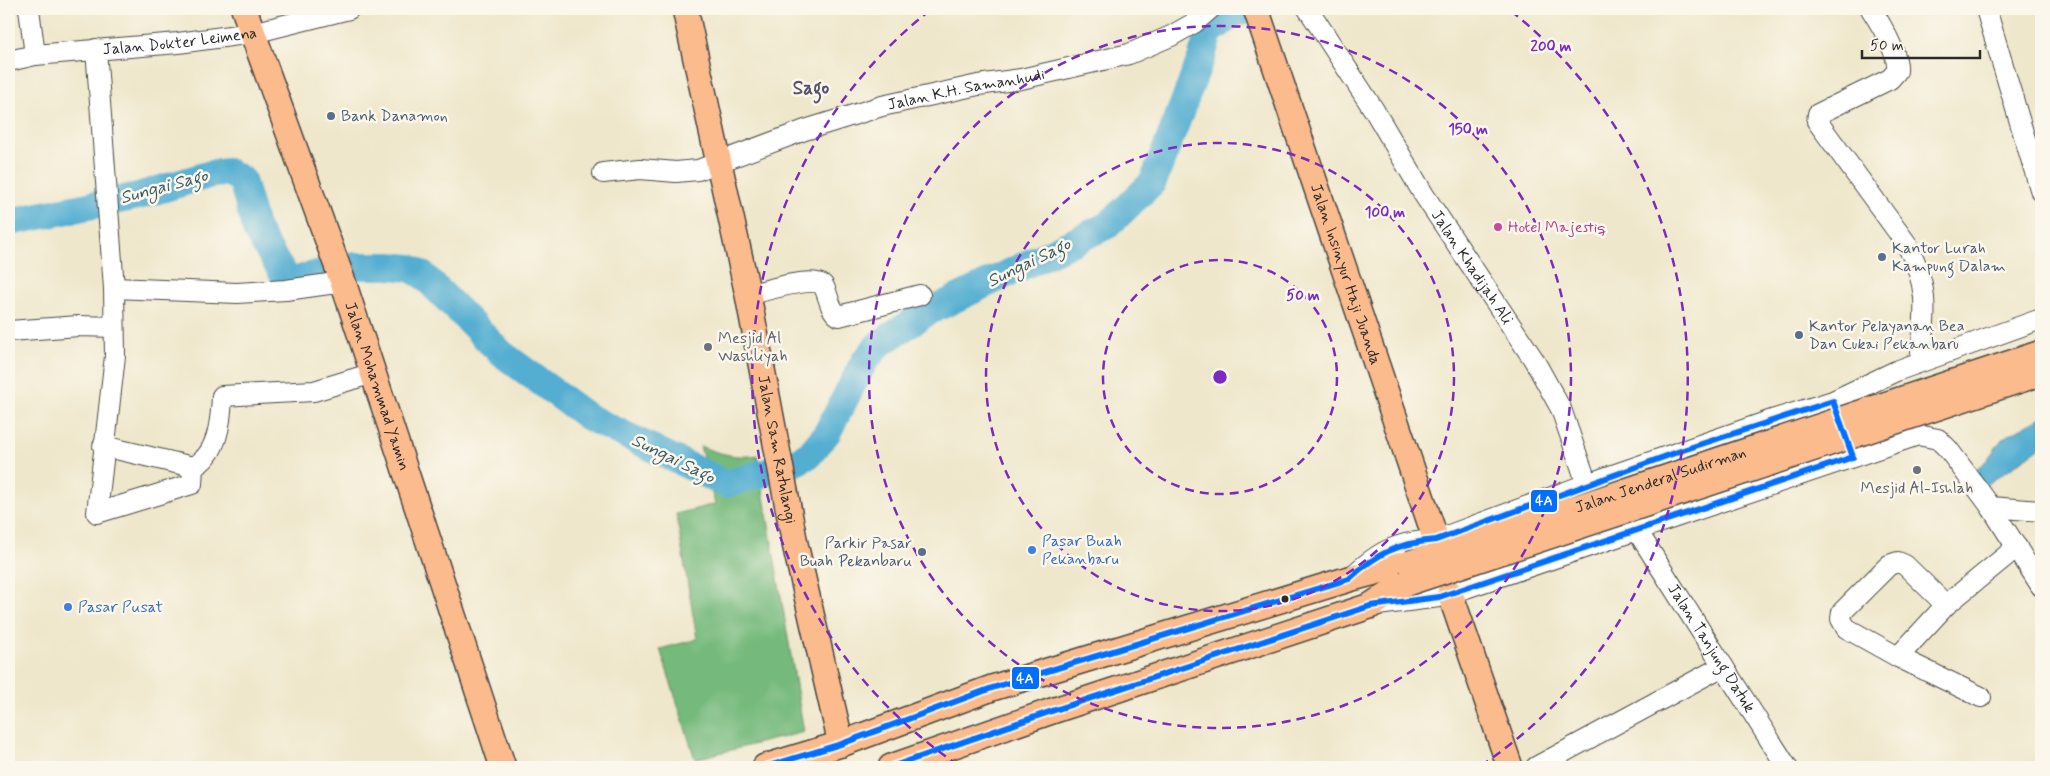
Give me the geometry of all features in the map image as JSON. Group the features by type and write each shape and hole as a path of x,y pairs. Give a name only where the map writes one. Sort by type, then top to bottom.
{"main road":[{"name":"Jalan Mohammad Yamin","path":"244,9 339,271 503,767"},
{"name":"Jalan Sam Ratulangi","path":"685,9 748,295 795,544 840,744"},
{"name":"Jalan Insinyur Haji Juanda","path":"1257,13 1436,540"},
{"name":"Jalan Jenderal Sudirman","path":"891,767 1061,708 1370,606 1407,574 2041,353"},
{"name":"Jalan Jenderal Sudirman","path":"765,767 840,744 992,688 1349,579 1407,574 2041,373"},
{"path":"1450,593 1510,767"}],"street":[{"path":"29,9 35,55"},
{"name":"Jalan Dokter Leimena","path":"9,61 35,55 178,43 253,33 349,9"},
{"name":"Jalan K.H. Samanhudi","path":"603,173 640,170 676,172 698,170 810,128 882,106 1129,54 1172,36 1194,23 1210,9"},
{"name":"Jalan Khadijah Ali","path":"1308,9 1374,110 1424,195 1534,360 1561,409 1587,484"},
{"path":"1871,9 1887,38 1896,62 1897,72 1890,79 1818,114 1816,118 1821,129 1906,243 1916,261 1925,296 1926,313 1920,362"},
{"path":"1986,9 2041,192"},
{"path":"96,49 114,288 114,356 97,513 192,484 192,467"},
{"path":"114,288 237,293 286,290 339,271"},
{"path":"748,295 791,285 818,282 824,286 831,307 836,315 839,316 920,295"},
{"path":"1349,579 1370,559 1384,551 1410,543 1436,540 1587,484 1774,419 1833,401 1896,371 2041,318"},
{"path":"9,331 79,326 114,327"},
{"path":"104,446 192,467 202,463 212,447 221,424 222,396 314,391 373,373"},
{"path":"1833,401 1852,457"},
{"path":"1370,606 1419,601 1450,593 1918,435 1938,439 1957,461 1991,507 2041,586"},
{"path":"1991,507 2041,511"},
{"name":"Jalan Tanjung Datuk","path":"1636,529 1787,767"},
{"path":"1898,657 1946,605 2017,547"},
{"path":"1946,605 1905,565 1898,562 1889,565 1842,612 1841,619 1846,628 1898,657 1981,697"},
{"path":"1536,767 1723,666"}],"green space":[{"path":"700,446 728,455 757,455 804,732 695,759 660,649 697,639 676,514 715,504"}],"water":[{"path":"2041,417 2041,447 1982,488 1971,473 1986,461 2003,438"}],"waterway":[{"name":"Sungai Sago","path":"9,222 138,196 211,174 228,172 242,180 256,230 287,280 293,281 338,268 357,266 410,268 424,276 501,353 588,417 726,484 786,467 809,455 827,433 864,362 879,344 926,313 1108,225 1153,182 1202,56 1209,32 1233,14 1247,9"}],"transit line":[{"name":"4A","path":"765,767 841,744 992,688 1349,579 1369,562 1399,547 1422,541 1436,540 1683,450 1833,401 1853,457 1439,597 1370,606 1052,711 891,767"}],"place":[{"name":"Bank Danamon","path":"331,116"},
{"name":"Hotel Majestiq","path":"1498,227"},
{"name":"Kantor Lurah Kampung Dalam","path":"1882,257"},
{"name":"Kantor Pelayanan Bea Dan Cukai Pekanbaru","path":"1799,335"},
{"name":"Mesjid Al Washliyah","path":"708,347"},
{"name":"Mesjid Al-Ishlah","path":"1917,470"},
{"name":"Pasar Buah Pekanbaru","path":"1032,550"},
{"name":"Parkir Pasar Buah Pekanbaru","path":"922,552"},
{"name":"Pasar Pusat","path":"68,607"}],"district":[{"name":"Sago","path":"811,88"}]}
